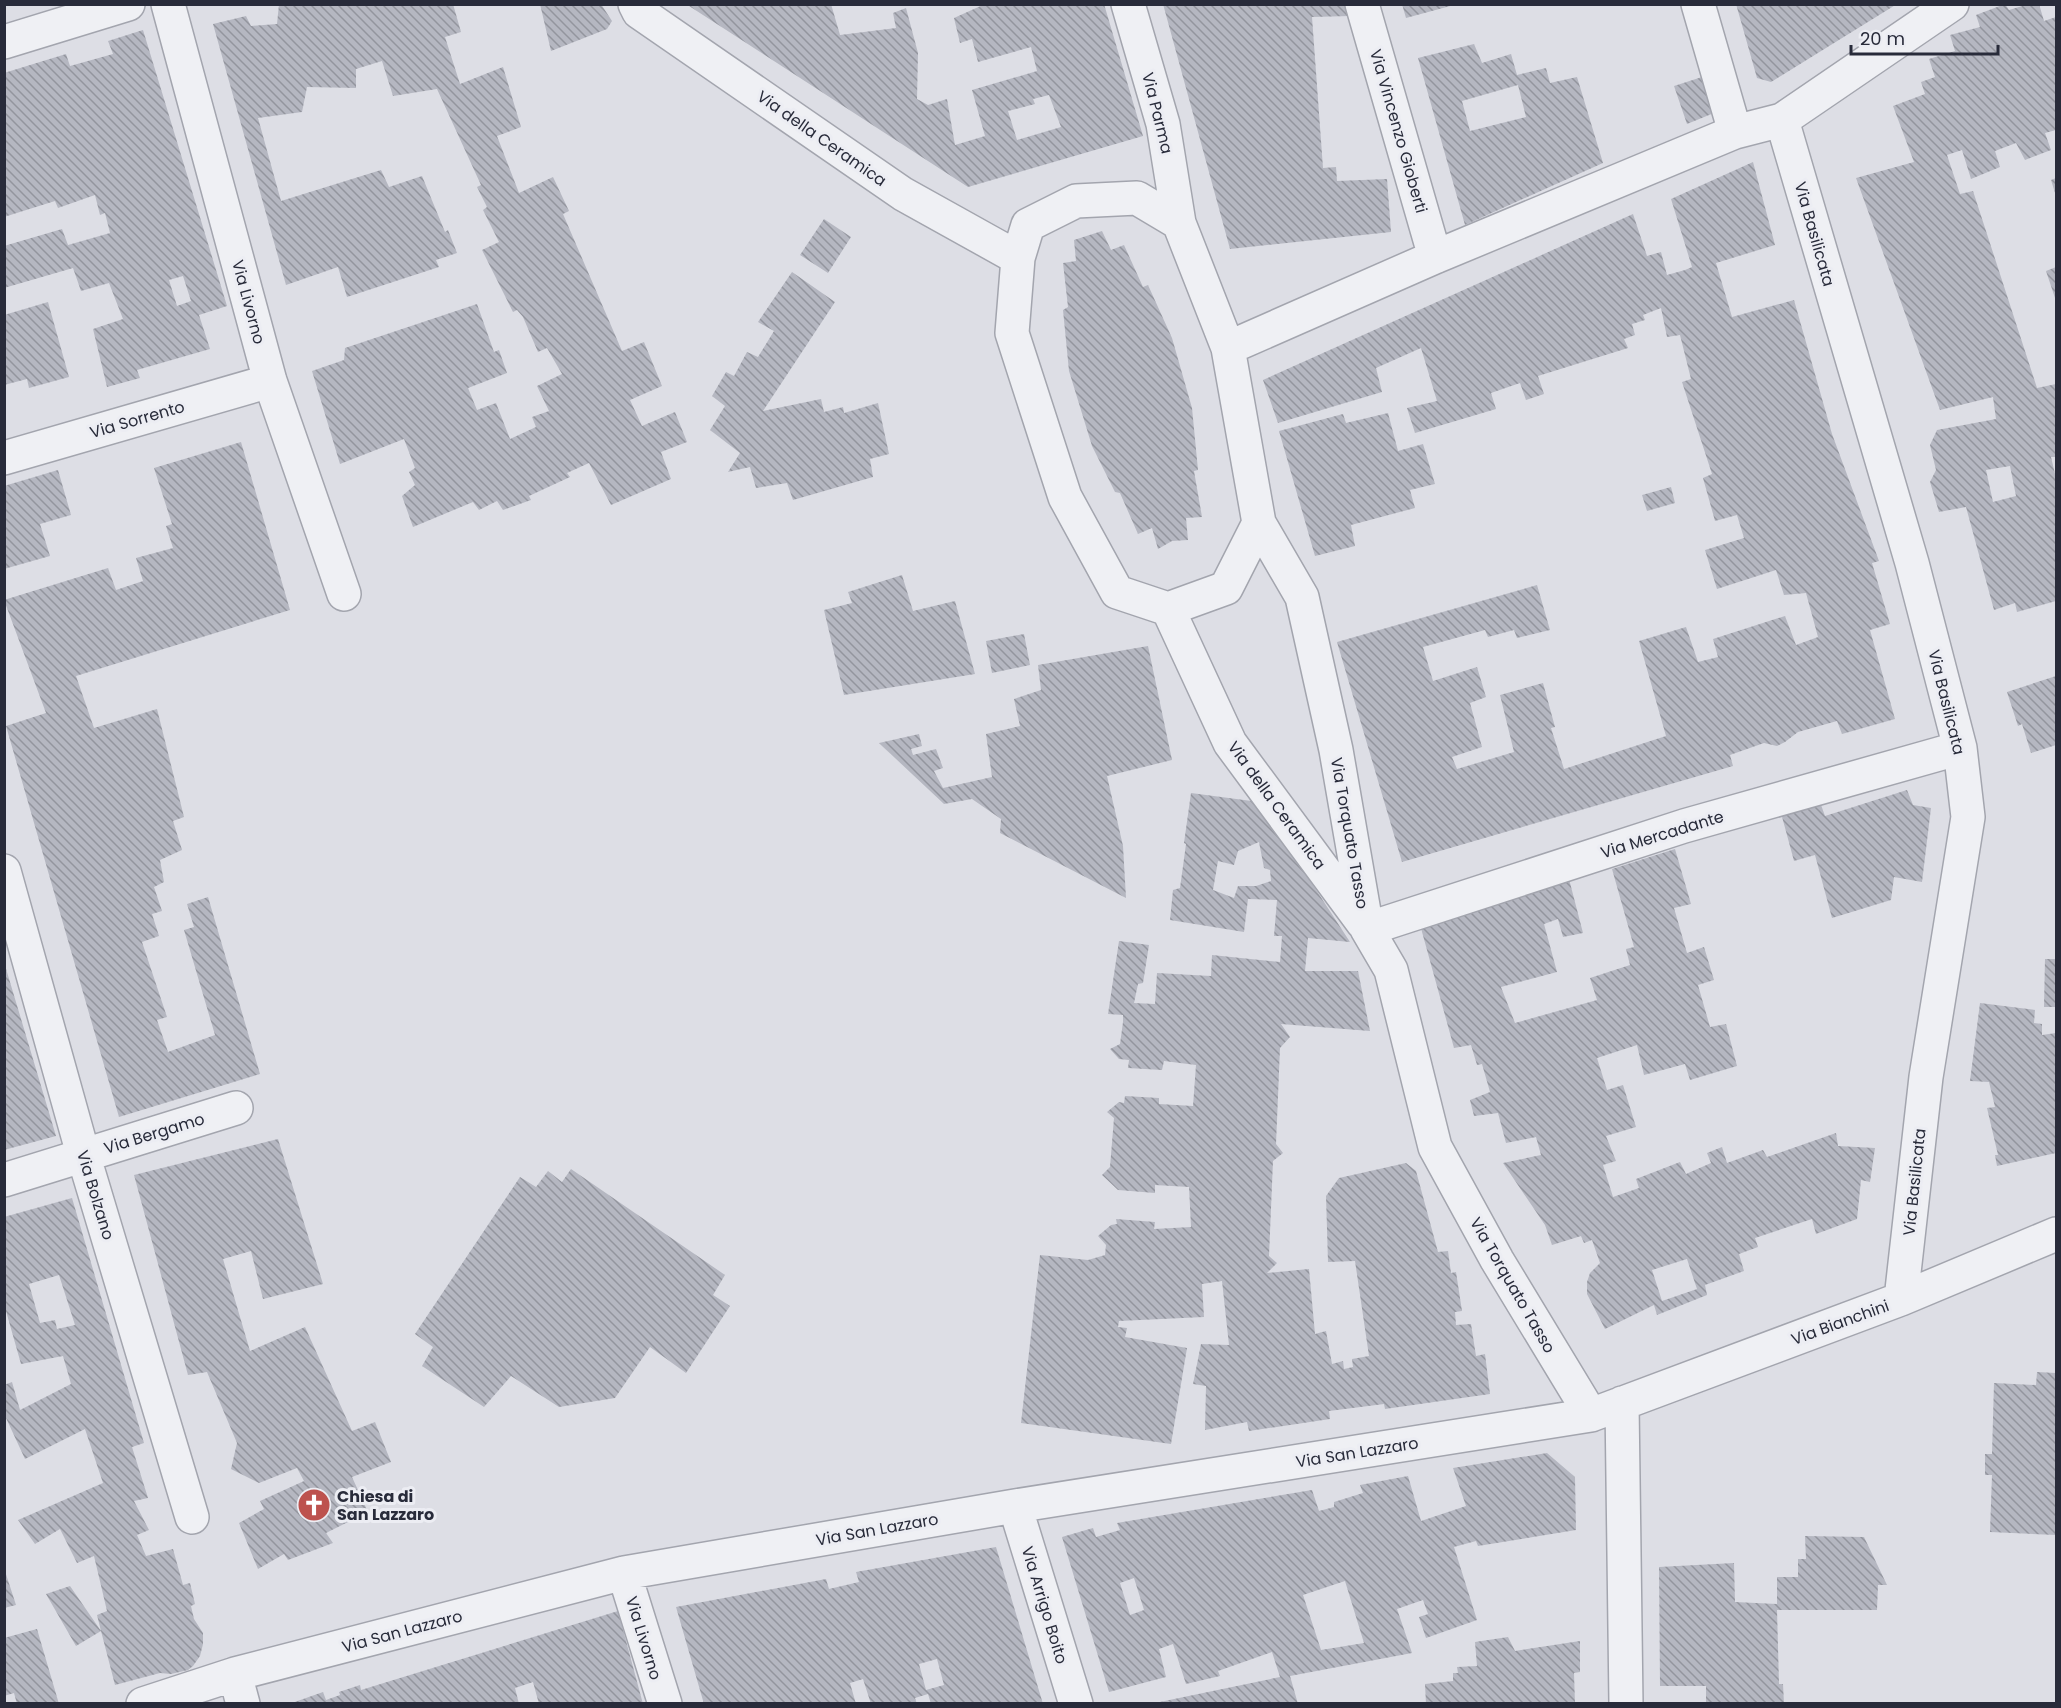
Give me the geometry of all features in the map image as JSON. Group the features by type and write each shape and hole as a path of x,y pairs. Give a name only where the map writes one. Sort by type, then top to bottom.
{"street":[{"path":"4,42 128,4"},
{"name":"Via Livorno","path":"168,4 270,381 344,594"},
{"name":"Via della Ceramica","path":"635,4 639,12 903,194 1018,258"},
{"name":"Via Parma","path":"1128,4 1163,124 1179,223"},
{"name":"Via Vincenzo Gioberti","path":"1362,4 1435,257"},
{"path":"1698,4 1735,132"},
{"path":"1228,348 1435,257 1735,132 1782,120 1952,4"},
{"name":"Via Basilicata","path":"1782,120 1912,563 1960,748 1968,817 1926,1077 1901,1299"},
{"path":"1179,223 1137,198 1076,201 1028,225 1018,258 1012,333 1065,497 1117,592 1168,609 1226,588 1259,523"},
{"name":"Via Torquato Tasso","path":"1179,223 1228,348 1259,523 1302,597 1336,750 1367,929 1391,970 1435,1147 1497,1260 1592,1415"},
{"name":"Via Sorrento","path":"4,458 270,381"},
{"name":"Via della Ceramica","path":"1168,609 1230,743 1367,929"},
{"name":"Via Mercadante","path":"1367,929 1684,826 1960,748"},
{"name":"Via Bolzano","path":"4,871 83,1154 192,1516"},
{"name":"Via Bergamo","path":"4,1180 236,1108"},
{"name":"Via Bianchini","path":"1622,1403 1901,1299 2056,1234"},
{"path":"1622,1403 1626,1704"},
{"name":"Via San Lazzaro","path":"143,1704 239,1689 624,1573 1015,1506 1592,1415 1622,1403"},
{"name":"Via Arrigo Boito","path":"1015,1506 1076,1704"},
{"name":"Via Livorno","path":"624,1573 665,1704"}],"building":[{"path":"279,4 453,4 461,32 445,37 460,84 503,67 521,127 497,136 519,193 553,177 569,211 563,214 622,351 644,342 662,386 630,400 642,426 675,412 687,442 661,452 671,479 611,505 589,463 567,473 570,477 529,496 531,500 503,510 497,501 479,510 473,502 413,527 402,496 415,485 409,472 415,468 404,439 340,464 312,371 344,360 345,348 477,304 494,352 499,350 507,373 468,388 477,410 496,403 510,439 536,427 532,417 549,411 537,386 562,374 547,348 538,352 523,317 517,310 513,312 482,250 499,242 483,210 487,207 477,187 481,185 437,89 393,96 382,61 356,69 356,88 307,87 302,112 258,118 281,201 381,170 389,187 422,176 445,232 448,230 457,253 436,260 439,267 347,297 338,267 286,285 213,24 246,16 251,26 277,24"},
{"path":"540,4 601,4 612,21 607,29 551,51"},
{"path":"686,4 831,4 840,35 896,28 893,13 906,8 918,53 917,99 928,105 947,99 955,145 985,136 972,90 1037,71 1031,47 978,62 972,39 960,43 954,18 985,4 1104,4 1143,136 968,187","holes":["1049,95 1061,127 1017,140 1008,111 1035,104 1033,99"]},
{"path":"1163,4 1348,4 1350,16 1312,17 1323,168 1336,167 1337,181 1387,179 1391,232 1230,249"},
{"path":"1402,4 1453,4 1454,5 1406,18"},
{"path":"1736,4 1897,4 1771,82 1757,78"},
{"path":"2005,4 2009,10 2029,4 2039,4 2044,21 2056,17 2056,130 2045,133 2051,150 2025,160 2016,143 1995,151 2000,167 1971,179 1962,150 1947,155 1960,194 1973,191 2037,388 2056,384 2056,457 2051,457 2056,478 2056,601 2017,612 2015,603 1994,610 1966,507 1939,512 1930,482 1936,470 1930,445 1937,430 1996,419 1993,397 1940,410 1856,178 1914,162 1893,106 1925,94 1921,82 1935,77 1929,59 1955,51 1950,35 1980,27 1976,15","holes":["2010,466 2016,496 1993,502 1986,470"]},
{"path":"143,30 227,306 199,315 210,349 137,370 140,378 107,387 93,329 123,319 109,283 81,291 73,268 4,288 4,246 62,229 68,245 110,233 105,213 100,215 95,195 58,208 55,201 4,217 4,73 66,54 70,66 113,54 108,41","holes":["183,276 191,301 177,306 169,280"]},
{"path":"1474,44 1482,63 1511,54 1517,75 1546,68 1550,83 1577,77 1603,163 1465,225 1418,58","holes":["1518,85 1526,117 1470,131 1462,101"]},
{"path":"1702,77 1714,113 1687,124 1674,86"},
{"path":"1753,162 1775,245 1716,263 1732,317 1794,300 1832,434 1879,561 1872,563 1890,624 1870,630 1895,719 1842,734 1837,721 1798,732 1777,746 1764,743 1730,755 1733,766 1402,862 1337,642 1537,585 1550,630 1517,638 1514,630 1488,637 1485,630 1423,647 1433,681 1477,667 1486,697 1470,703 1482,747 1452,757 1457,769 1514,752 1500,695 1543,683 1555,727 1551,728 1564,769 1666,736 1639,641 1686,627 1698,662 1718,657 1713,639 1785,616 1796,645 1818,637 1806,593 1784,595 1776,570 1717,589 1705,550 1744,538 1737,515 1715,521 1703,478 1712,474 1682,382 1691,379 1680,335 1667,337 1661,308 1643,315 1645,320 1632,324 1635,335 1624,339 1628,348 1538,376 1544,394 1526,400 1520,383 1491,393 1496,409 1415,433 1407,408 1437,401 1421,348 1376,368 1382,392 1278,423 1263,380 1633,214 1647,256 1661,252 1667,275 1692,267 1671,199"},
{"path":"2056,178 2056,196 2051,180"},
{"path":"824,219 851,237 828,273 800,255"},
{"path":"1102,231 1111,250 1124,245 1143,287 1148,285 1172,338 1192,408 1198,470 1194,471 1202,517 1186,518 1188,540 1172,541 1158,549 1152,528 1138,534 1120,493 1115,492 1092,446 1069,371 1063,310 1068,307 1063,263 1076,261 1074,240"},
{"path":"2056,267 2056,301 2046,271"},
{"path":"792,272 835,302 763,411 821,399 824,412 843,407 844,413 878,403 889,454 870,459 873,477 793,500 787,483 756,488 750,467 728,472 740,453 710,430 725,406 712,396 726,372 734,376 747,352 758,357 774,331 758,322"},
{"path":"48,302 69,377 29,388 27,379 4,385 4,315"},
{"path":"1388,413 1398,451 1423,444 1435,484 1410,490 1415,508 1351,525 1355,546 1315,556 1279,431 1343,414 1346,423"},
{"path":"241,442 290,610 76,676 94,728 157,709 184,817 173,821 182,850 160,860 164,882 154,887 162,911 152,914 159,936 142,942 167,1017 157,1020 168,1052 215,1035 184,930 194,927 187,904 208,897 260,1074 119,1117 6,726 46,713 4,600 108,568 116,590 143,581 136,558 173,548 166,526 172,524 154,468"},
{"path":"58,470 71,515 40,524 50,556 4,569 4,486"},
{"path":"1671,487 1675,503 1647,511 1642,495"},
{"path":"902,575 913,611 955,601 975,674 844,695 824,610 852,603 848,592"},
{"path":"1024,634 1030,665 992,673 986,641"},
{"path":"1148,646 1172,760 1107,776 1123,846 1126,898 1000,833 1001,819 972,799 944,804 879,743 919,734 922,746 911,749 913,755 936,749 943,768 934,771 943,788 992,777 986,734 1020,726 1014,699 1041,690 1038,665"},
{"path":"2056,676 2056,745 2031,753 2022,724 2018,726 2007,692"},
{"path":"1907,790 1913,805 1931,808 1922,882 1894,877 1891,900 1832,918 1815,855 1794,861 1781,813 1820,802 1825,816"},
{"path":"1191,793 1259,802 1350,942 1308,938 1305,971 1358,971 1370,1031 1281,1024 1290,1037 1280,1048 1276,1144 1283,1153 1273,1161 1269,1256 1277,1263 1267,1273 1309,1269 1315,1334 1326,1331 1332,1364 1343,1361 1344,1369 1353,1367 1352,1359 1369,1356 1355,1261 1328,1262 1326,1196 1339,1178 1406,1163 1416,1171 1438,1252 1448,1251 1451,1273 1456,1272 1462,1311 1455,1312 1456,1325 1471,1324 1476,1356 1485,1354 1490,1394 1385,1409 1384,1404 1329,1411 1330,1419 1249,1431 1247,1422 1205,1430 1206,1386 1193,1384 1201,1344 1229,1345 1222,1281 1202,1284 1204,1317 1119,1321 1118,1327 1127,1328 1125,1337 1187,1348 1171,1444 1021,1423 1040,1255 1088,1260 1105,1255 1106,1245 1098,1236 1111,1225 1117,1224 1116,1219 1155,1222 1154,1229 1191,1227 1189,1187 1155,1185 1155,1193 1118,1190 1102,1175 1110,1167 1114,1118 1107,1112 1119,1102 1124,1103 1125,1096 1159,1098 1159,1104 1193,1106 1196,1065 1164,1061 1162,1070 1128,1068 1129,1060 1119,1059 1110,1049 1120,1044 1123,1022 1123,1015 1108,1014 1119,941 1149,945 1143,983 1138,984 1134,1003 1155,1004 1157,973 1211,976 1212,955 1280,962 1282,936 1274,936 1277,900 1248,899 1244,932 1170,920 1173,890 1180,888 1186,844 1184,843","holes":["1259,842 1264,868 1270,870 1271,881 1256,886 1238,886 1234,898 1213,890 1218,861 1234,865 1238,851"]},
{"path":"1675,849 1691,904 1674,908 1687,953 1704,947 1714,980 1698,985 1710,1027 1726,1024 1737,1066 1690,1080 1685,1064 1644,1075 1637,1045 1597,1058 1607,1090 1623,1085 1636,1127 1606,1136 1616,1161 1603,1165 1613,1197 1639,1188 1636,1179 1680,1162 1686,1174 1711,1163 1707,1153 1722,1147 1727,1163 1763,1150 1767,1157 1836,1133 1838,1146 1875,1148 1870,1182 1861,1180 1857,1219 1816,1234 1812,1219 1755,1238 1758,1247 1739,1254 1744,1271 1705,1285 1707,1295 1657,1315 1654,1305 1605,1329 1587,1294 1590,1273 1600,1263 1592,1240 1584,1243 1581,1236 1552,1245 1545,1225 1503,1163 1541,1155 1536,1137 1506,1143 1498,1113 1474,1116 1470,1100 1490,1092 1482,1064 1477,1065 1471,1045 1454,1048 1419,921 1569,879 1583,933 1563,937 1558,919 1544,924 1557,972 1501,987 1515,1023 1597,1000 1590,978 1630,965 1626,949 1634,947 1612,869","holes":["1687,1259 1697,1289 1662,1301 1652,1270"]},
{"path":"2045,959 2056,959 2056,1007 2044,1007"},
{"path":"4,962 56,1136 4,1150"},
{"path":"1980,1003 2035,1010 2034,1023 2042,1024 2042,1035 2056,1033 2056,1153 1997,1166 1995,1155 1998,1155 1987,1108 1995,1107 1989,1082 1970,1081"},
{"path":"278,1139 323,1284 263,1299 251,1251 223,1259 250,1351 305,1327 352,1431 375,1422 391,1462 352,1477 368,1512 326,1533 333,1543 288,1560 284,1554 258,1569 239,1523 264,1509 260,1501 304,1481 297,1468 259,1483 231,1469 237,1443 207,1372 188,1375 134,1175"},
{"path":"571,1169 725,1275 713,1295 730,1306 686,1373 650,1347 615,1398 559,1407 511,1376 484,1407 422,1366 433,1347 415,1334 520,1177 536,1187 548,1171 562,1182"},
{"path":"72,1198 144,1443 132,1447 148,1498 134,1501 149,1530 137,1535 146,1556 173,1549 183,1585 190,1583 195,1604 191,1606 194,1619 203,1633 200,1656 188,1670 171,1674 160,1673 115,1685 97,1615 107,1611 94,1556 77,1563 60,1529 35,1544 18,1520 103,1483 85,1429 25,1459 6,1418 4,1419 4,1385 12,1382 20,1410 71,1384 63,1356 21,1364 4,1304 4,1217","holes":["59,1275 75,1325 57,1329 55,1320 40,1323 29,1284"]},
{"path":"2037,1372 2056,1373 2056,1535 1990,1532 1992,1475 1985,1475 1985,1454 1992,1454 1994,1383 2036,1385"},
{"path":"1547,1453 1575,1477 1576,1530 1478,1546 1476,1541 1454,1547 1477,1620 1426,1638 1419,1617 1428,1614 1423,1600 1397,1609 1412,1653 1290,1676 1298,1704 1150,1704 1280,1677 1272,1652 1218,1671 1220,1676 1186,1684 1173,1644 1159,1649 1166,1677 1109,1692 1062,1537 1093,1528 1096,1537 1120,1530 1117,1523 1312,1490 1319,1511 1334,1507 1334,1502 1363,1493 1360,1485 1408,1476 1421,1521 1466,1506 1453,1468","holes":["1134,1578 1144,1610 1130,1615 1120,1583","1345,1581 1364,1643 1321,1650 1303,1595"]},
{"path":"1805,1536 1864,1537 1887,1585 1878,1585 1877,1610 1777,1610 1779,1684 1783,1684 1784,1704 1706,1704 1706,1686 1660,1686 1659,1567 1734,1563 1735,1602 1777,1604 1777,1577 1798,1577 1798,1559 1806,1559"},
{"path":"996,1547 1043,1704 931,1704 928,1694 915,1698 917,1704 871,1704 863,1679 850,1683 856,1704 704,1704 676,1607 826,1579 829,1589 859,1582 856,1572","holes":["937,1659 944,1685 926,1690 919,1664"]},
{"path":"4,1568 16,1605 4,1608"},
{"path":"70,1586 101,1631 76,1646 46,1594"},
{"path":"618,1611 643,1704 539,1704 533,1682 515,1688 519,1704 289,1704 323,1692 326,1700 340,1695 339,1692 360,1685 361,1690"},
{"path":"37,1629 59,1704 17,1704 14,1693 4,1696 4,1638"},
{"path":"1508,1637 1515,1651 1580,1641 1580,1672 1574,1673 1575,1704 1426,1704 1425,1684 1453,1681 1453,1673 1458,1673 1457,1667 1477,1666 1475,1642"}],"place":[{"name":"Chiesa di San Lazzaro","path":"314,1505"}]}
